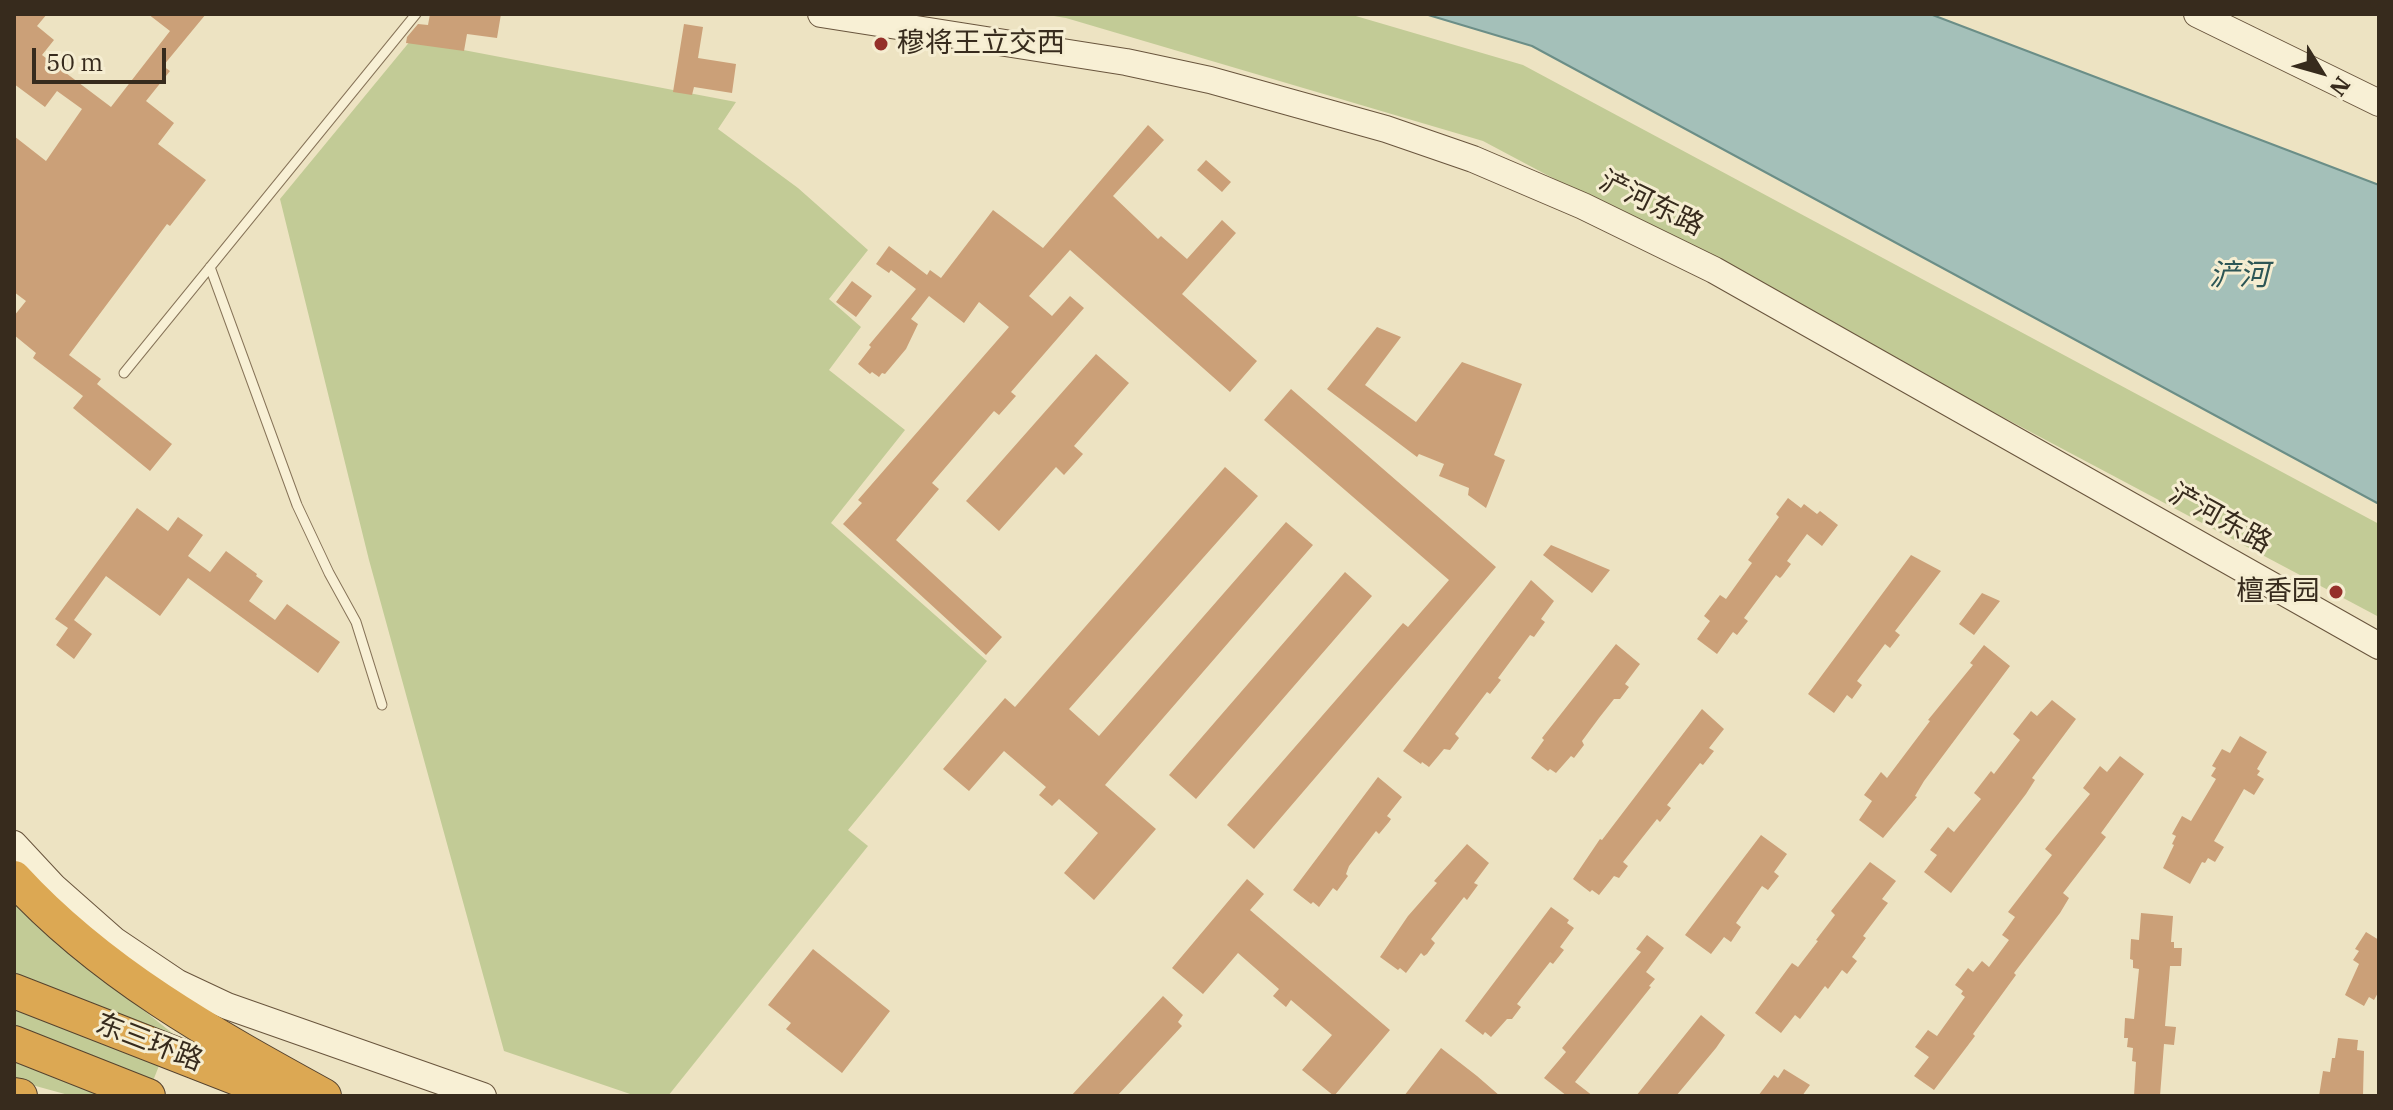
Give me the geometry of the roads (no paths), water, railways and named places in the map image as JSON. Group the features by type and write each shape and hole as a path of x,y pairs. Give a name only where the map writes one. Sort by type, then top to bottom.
{"highway":[{"path":"14,878 85,945 134,983 181,1014 324,1096"},
{"name":"东三环路","path":"14,991 283,1096"},
{"name":"东三环路","path":"14,1043 138,1092"}],"street":[{"name":"浐河东路","path":"821,14 1126,62 1210,80 1386,129 1473,159 1583,206 1714,270 2379,646"},
{"path":"2197,14 2379,103"},
{"path":"14,844 54,887 114,940 178,983 227,1006 483,1096"}],"lane":[{"path":"124,373 416,14"},
{"path":"210,267 297,505 356,622 382,705"}],"water":[{"name":"浐河","path":"1425,14 1930,14 2379,185 2379,504 1532,46"}],"place":[{"name":"穆将王立交西","path":"881,44"},
{"name":"檀香园","path":"2336,592"}]}
